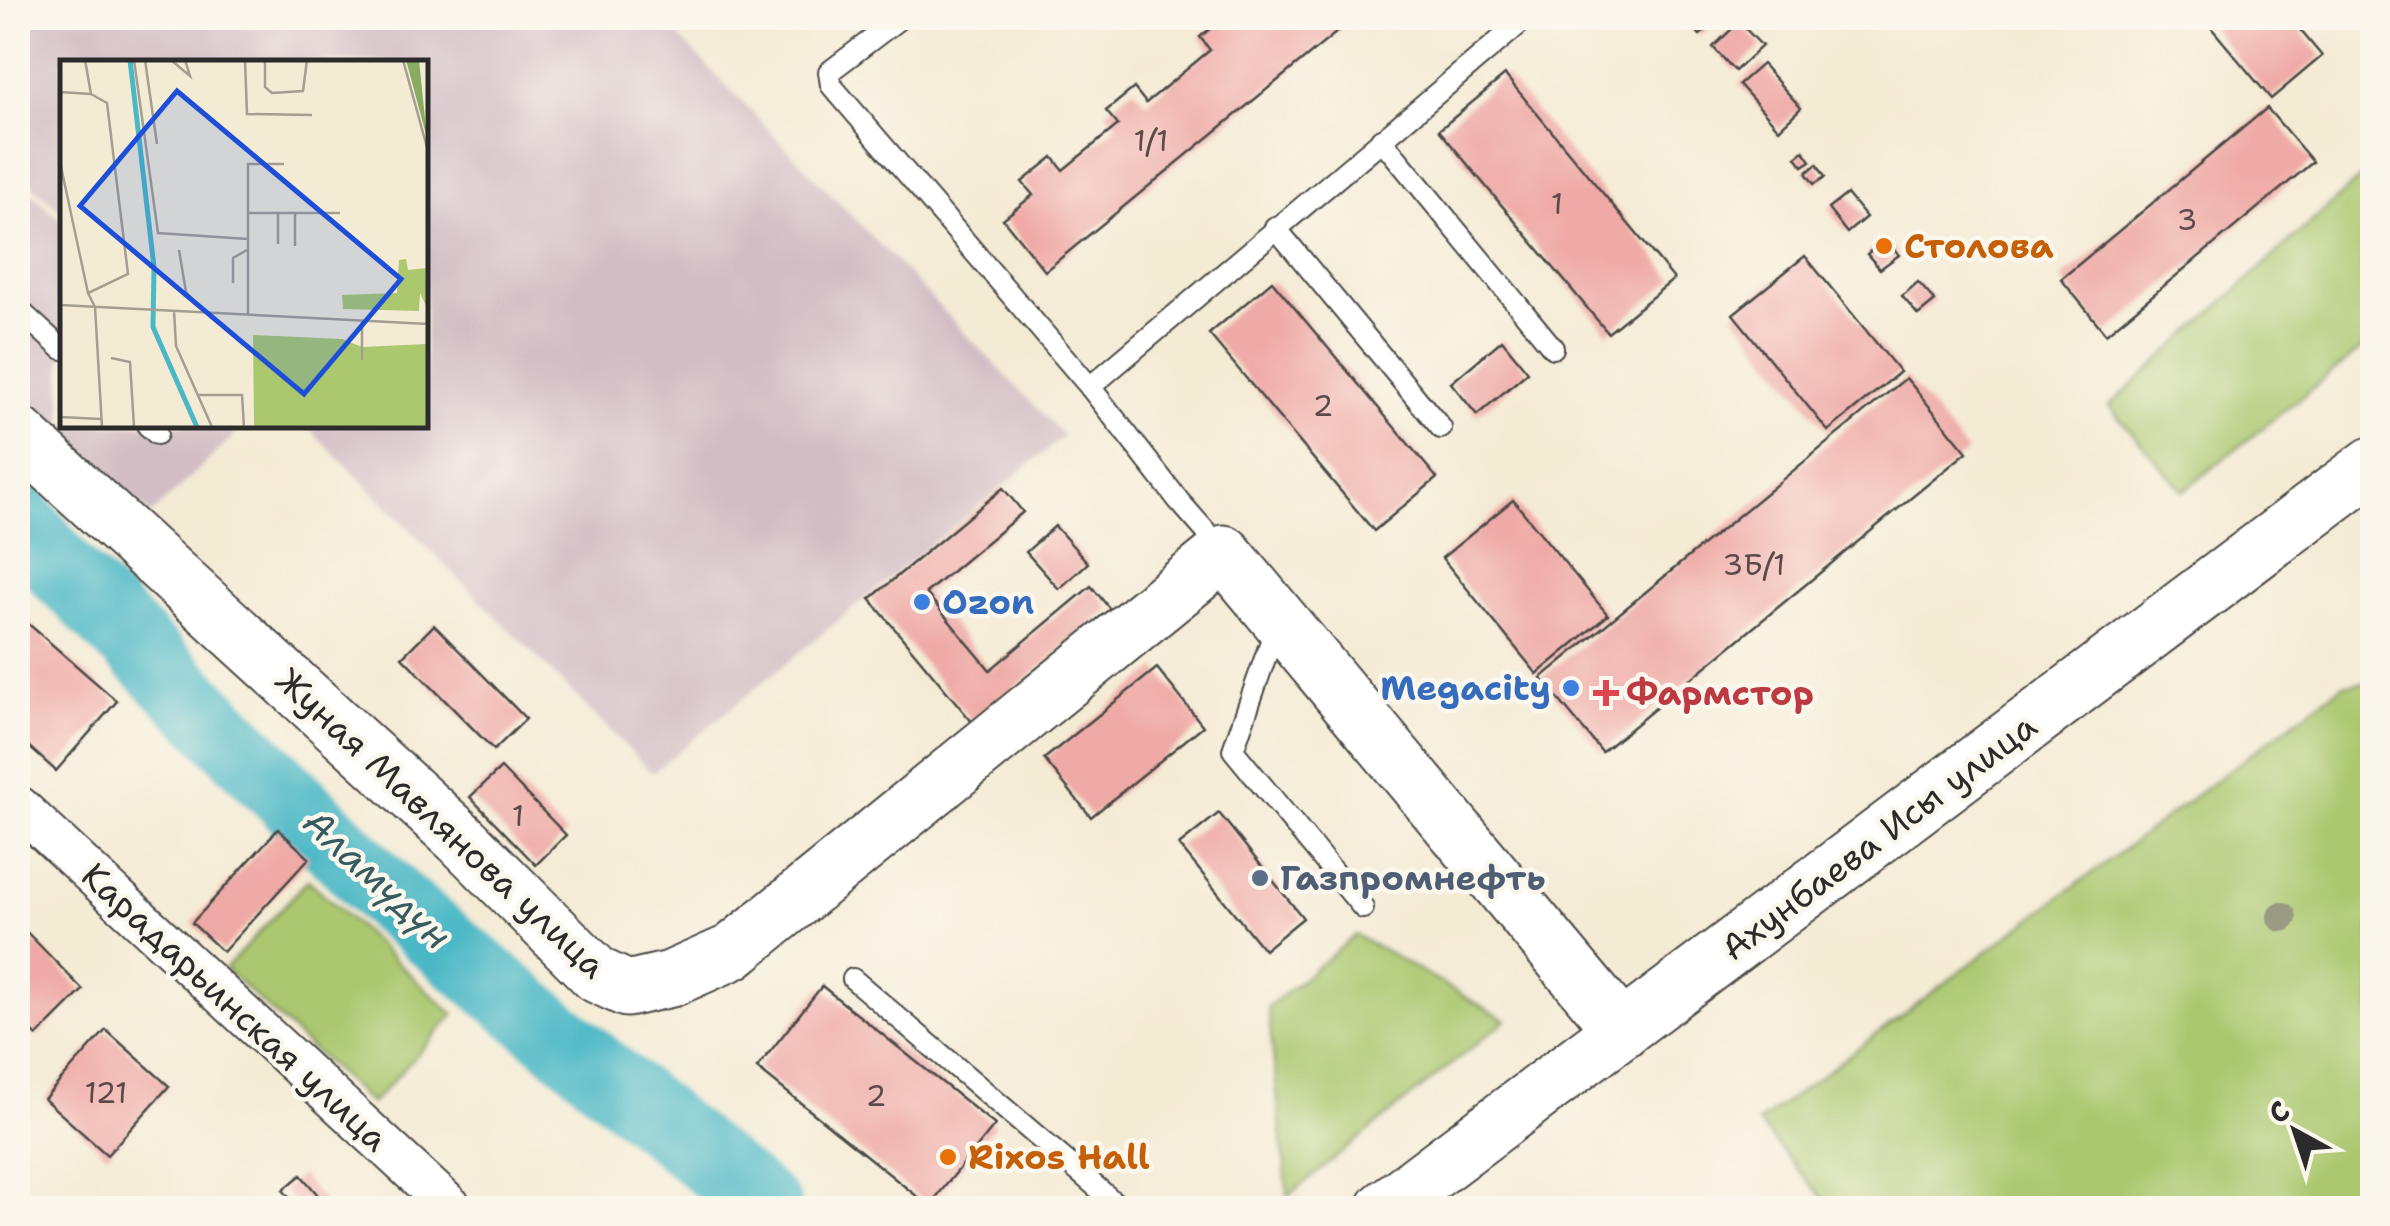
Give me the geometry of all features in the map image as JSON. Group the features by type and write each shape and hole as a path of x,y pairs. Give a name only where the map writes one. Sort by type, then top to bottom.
{"street":[{"name":"Жуная Мавлянова улица","path":"18,434 460,838 597,975 627,989 671,979 732,952 1224,552"},
{"name":"Ахунбаева Исы улица","path":"1386,1208 2372,466"},
{"path":"1224,552 1622,1030"},
{"name":"Карадарьинская улица","path":"18,806 452,1208"}],"lane":[{"path":"900,18 830,72 832,85 1090,387 1224,552"},
{"path":"1090,387 1526,18"},
{"path":"1381,138 1553,348"},
{"path":"1275,227 1440,428"},
{"path":"18,308 60,347"},
{"path":"1280,618 1233,750 1363,908"},
{"path":"853,979 1122,1208"}],"shaded area":[{"path":"18,18 661,18 1064,436 652,773 309,428 428,428 428,60 60,60 60,210 18,172"},
{"path":"18,181 60,218 60,428 242,428 151,515 18,394"}],"green space":[{"path":"2372,167 2372,341 2183,491 2109,406"},
{"path":"2372,682 2372,1208 1832,1208 1758,1123 2343,685"},
{"path":"308,880 454,1015 371,1104 225,969"},
{"path":"1356,935 1506,1020 1288,1196 1268,1007"}],"building":[{"path":"1223,18 1354,18 1045,271 1003,219 1033,195 1022,182 1053,157 1063,170 1118,125 1106,111 1134,88 1146,103 1210,50 1200,37"},
{"path":"1685,18 1722,18 1700,35"},
{"path":"2203,18 2290,18 2322,56 2271,99"},
{"path":"1739,22 1762,46 1735,71 1713,47"},
{"path":"1762,64 1801,108 1779,129 1739,84"},
{"path":"1505,75 1674,279 1608,333 1439,130"},
{"path":"2267,108 2313,162 2106,334 2061,279"},
{"path":"1804,151 1811,161 1803,166 1796,157"},
{"path":"1817,164 1825,177 1814,184 1806,173"},
{"path":"1847,194 1866,217 1847,233 1828,209"},
{"name":"Столова","path":"1885,238 1899,255 1880,269 1867,254"},
{"path":"1805,256 1900,372 1828,431 1733,314"},
{"path":"1272,281 1437,478 1374,531 1209,334"},
{"path":"1918,282 1935,301 1918,315 1902,296"},
{"path":"1502,340 1528,372 1477,415 1451,383"},
{"path":"1906,378 1967,452 1602,752 1541,678"},
{"path":"1003,488 1023,512 926,593 990,670 1091,586 1110,609 973,723 870,599"},
{"path":"1513,500 1608,615 1537,674 1442,558"},
{"path":"1055,526 1088,563 1059,589 1026,552"},
{"path":"24,620 117,701 56,771 18,737 18,627"},
{"path":"434,625 526,719 494,750 402,657"},
{"path":"1157,668 1203,726 1091,817 1044,759"},
{"path":"501,768 566,835 536,865 470,797"},
{"path":"1219,813 1303,918 1264,950 1179,845"},
{"path":"278,829 309,858 223,952 192,923"},
{"path":"18,923 83,990 37,1036 18,1016"},
{"path":"822,986 995,1125 929,1206 757,1068"},
{"path":"106,1030 169,1086 107,1155 44,1099"},
{"path":"301,1175 329,1208 298,1208 283,1190"}],"waterway":[{"name":"Аламүдүн","path":"18,518 63,572 395,903 766,1208"}],"place":[{"name":"Столова","path":"1884,246"},
{"name":"Ozon","path":"922,602"},
{"name":"Megacity","path":"1571,688"},
{"name":"Фармстор","path":"1606,693"},
{"name":"Газпромнефть","path":"1260,878"},
{"name":"Rixos Hall","path":"948,1157"}]}
